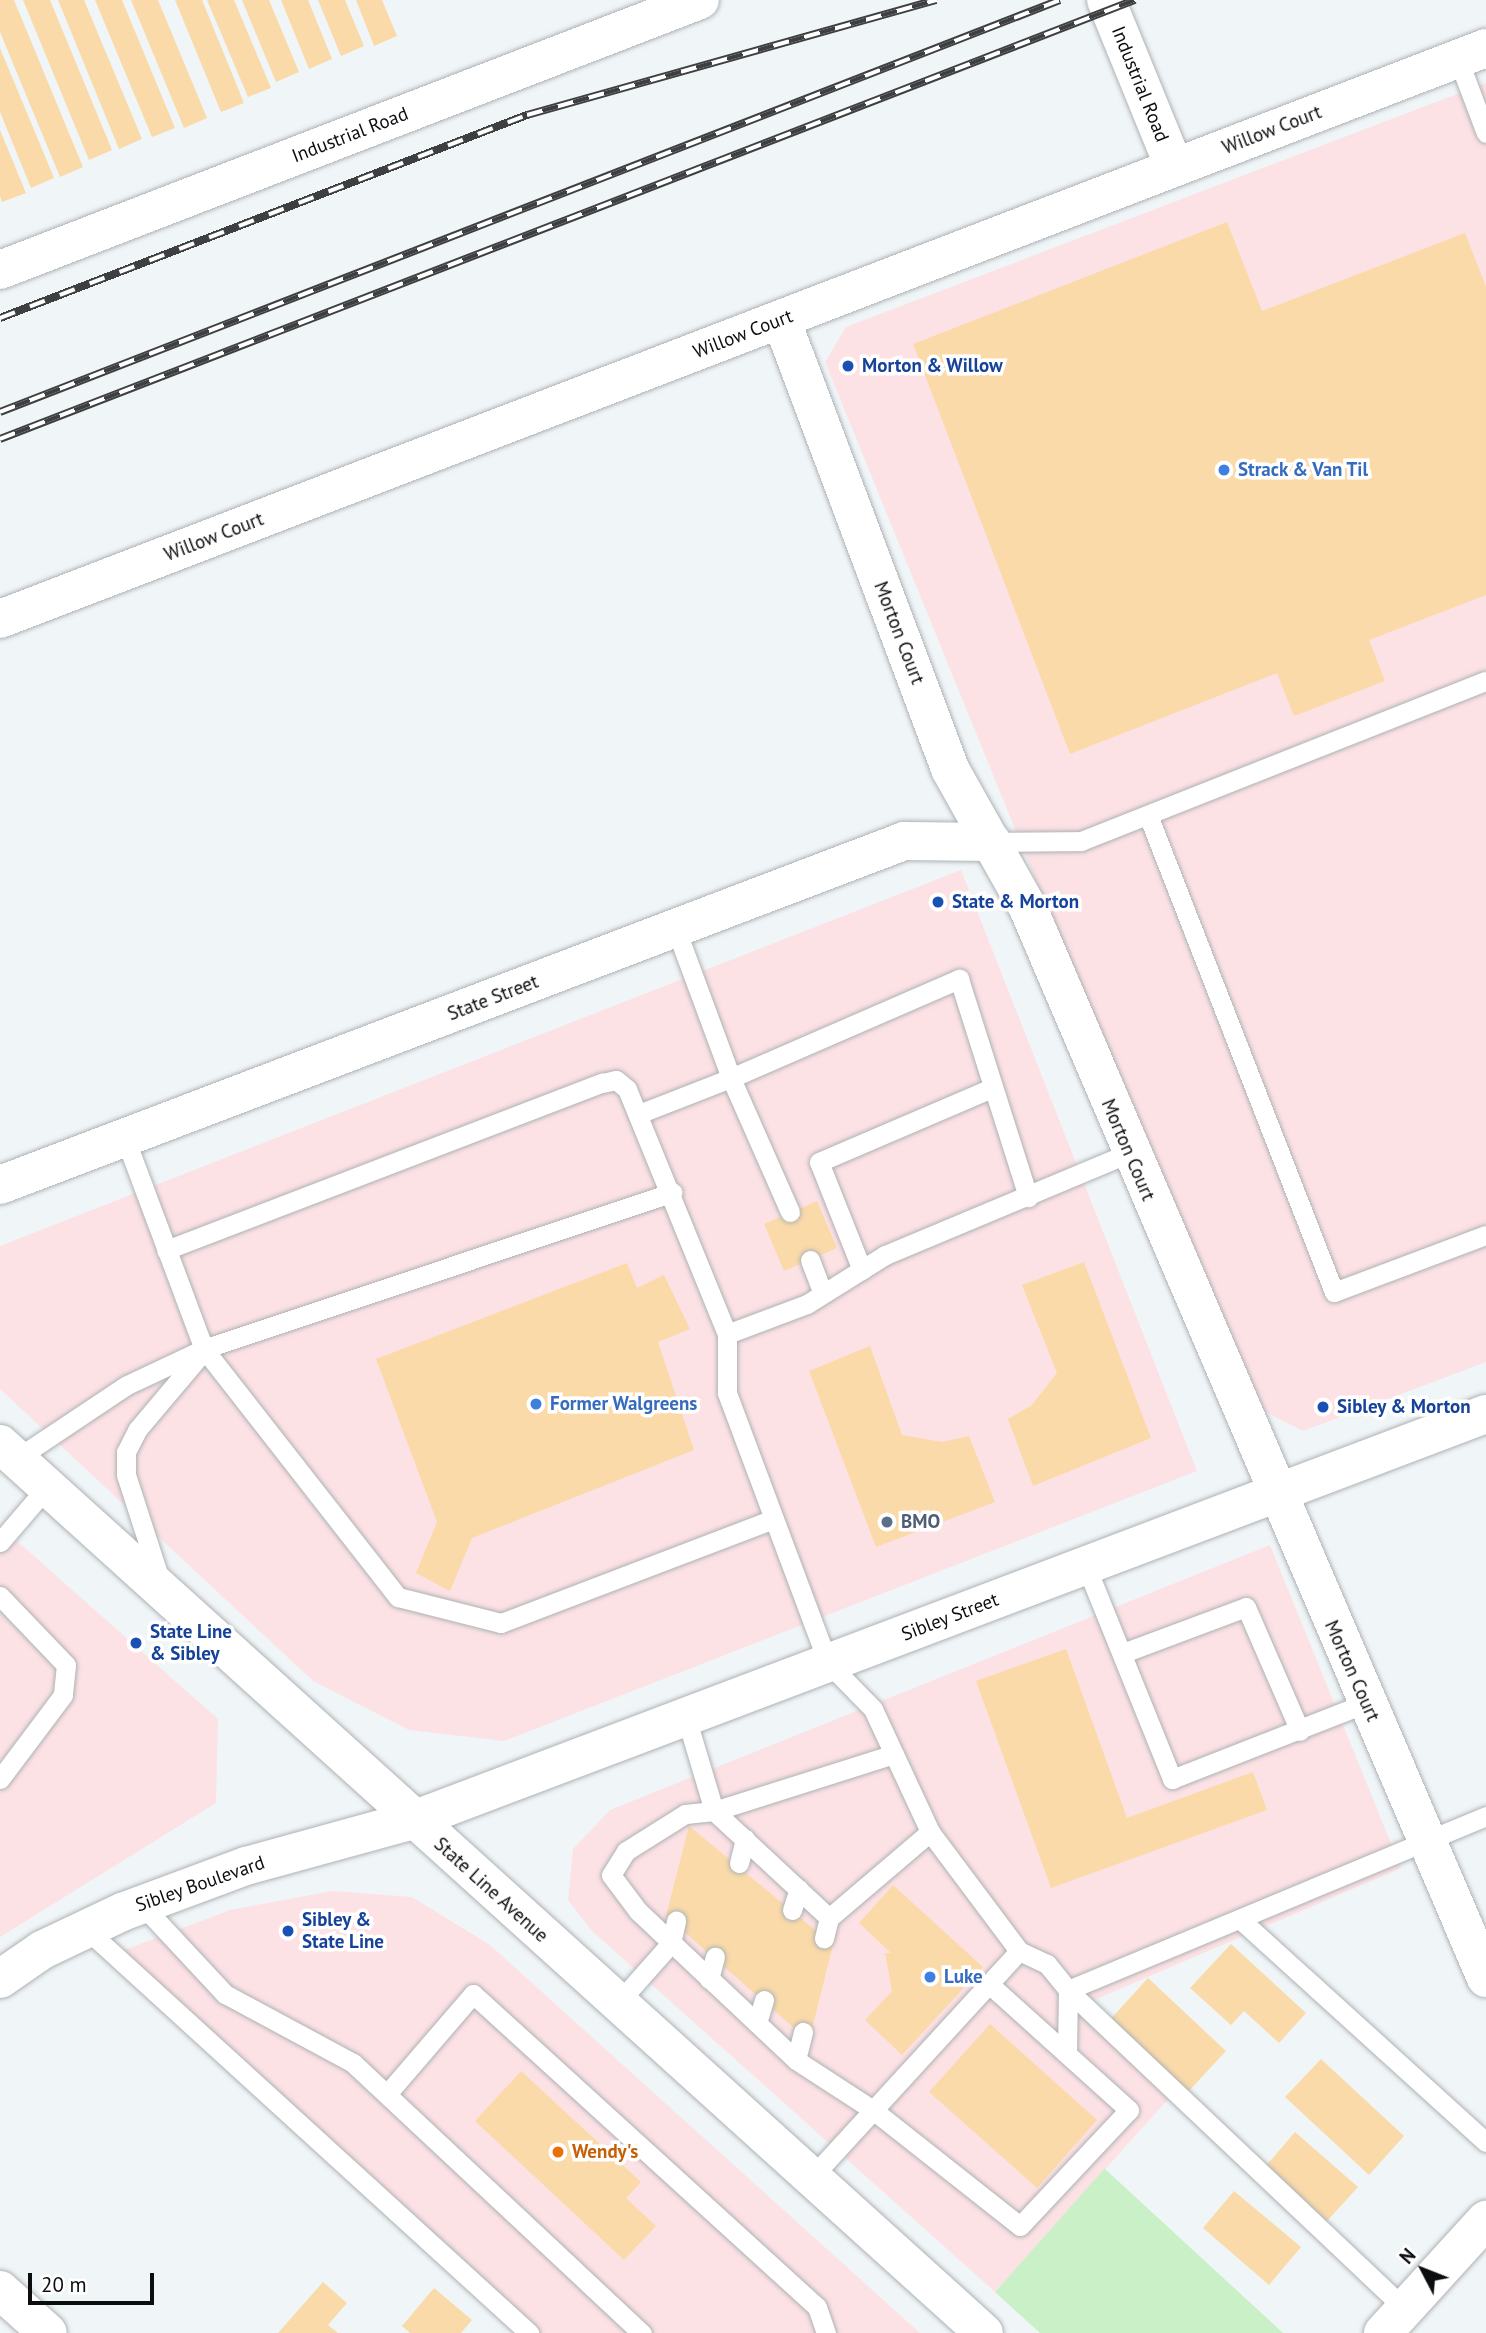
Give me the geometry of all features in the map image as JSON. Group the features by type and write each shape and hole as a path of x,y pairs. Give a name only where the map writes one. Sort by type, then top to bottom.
{"street":[{"name":"Industrial Road","path":"0,270 700,0"},
{"name":"Industrial Road","path":"1106,0 1174,167"},
{"name":"Willow Court","path":"0,620 1472,53"},
{"name":"Morton Court","path":"781,319 950,769 1028,908 1274,1493 1486,1978"},
{"name":"State Street","path":"0,1185 905,841 992,842"},
{"name":"Sibley Street","path":"413,1820 1486,1414"},
{"name":"State Line Avenue","path":"8,1452 984,2333"},
{"name":"Sibley Boulevard","path":"0,1979 86,1929 142,1905 246,1866 413,1820"},
{"path":"1394,2321 1486,2220"},
{"path":"0,2290 48,2333"}],"lane":[{"path":"1472,53 1486,132"},
{"path":"992,842 1081,841 1486,681"},
{"path":"1149,815 1334,1292 1486,1235"},
{"path":"676,929 731,1078 790,1212"},
{"path":"641,1113 731,1078 959,979 1028,1197"},
{"path":"166,1250 602,1083 616,1080 627,1088 641,1113 727,1334 727,1393 828,1663 873,1709 930,1832 1018,1951 1047,1964 1068,1990 1394,2321"},
{"path":"862,1270 819,1162 992,1088"},
{"path":"125,1138 204,1349 398,1597 501,1623 774,1519"},
{"path":"727,1334 823,1294 862,1270 1129,1153"},
{"path":"8,1452 127,1385 204,1349 672,1192"},
{"path":"810,1260 823,1294"},
{"path":"164,1594 126,1475 126,1452 136,1430 204,1349"},
{"path":"0,1542 47,1487"},
{"path":"1086,1566 1172,1779 1366,1703"},
{"path":"0,1596 65,1665 63,1695 0,1779"},
{"path":"1123,1653 1246,1607 1300,1731"},
{"path":"686,1717 705,1816 745,1839 829,1918"},
{"path":"894,1754 705,1816 685,1814 626,1851 611,1875 671,1943 796,2060 873,2110 1020,2226 1129,2110 990,1985"},
{"path":"1068,1990 1242,1921 1486,1816"},
{"path":"824,1938 829,1918 930,1832"},
{"path":"739,1863 745,1839"},
{"path":"792,1910 799,1889"},
{"path":"142,1905 225,1994 353,2063 642,2333"},
{"path":"617,2004 671,1943 676,1921"},
{"path":"1242,1921 1486,2142"},
{"path":"86,1929 529,2333"},
{"path":"811,2178 990,1985 1018,1951"},
{"path":"709,1979 715,1957"},
{"path":"1067,2054 1068,1990"},
{"path":"387,2094 473,1994 817,2307 826,2333"},
{"path":"757,2024 764,2000"},
{"path":"796,2060 803,2032"}],"shaded area":[{"path":"1486,83 1486,1362 1303,1431 1258,1408 1241,1384 825,362 846,327"},
{"path":"961,870 1197,1471 504,1741 409,1730 313,1681 0,1389 0,1246"},
{"path":"0,1526 218,1719 216,1803 0,1937"},
{"path":"1270,1545 1401,1868 1092,2001 1180,2086 995,2292 592,1931 568,1900 573,1849 610,1810"},
{"path":"332,1891 412,1897 490,1945 920,2333 529,2333 114,1954 230,1910"}],"green space":[{"path":"1105,2168 1283,2333 1040,2333 995,2292"}],"building":[{"path":"0,0 14,0 83,167 60,177 0,32"},
{"path":"23,0 50,0 112,150 89,160"},
{"path":"58,0 84,0 142,139 119,149"},
{"path":"95,0 122,0 175,128 152,137"},
{"path":"131,0 158,0 207,118 184,128"},
{"path":"175,0 202,0 244,103 221,112"},
{"path":"207,0 234,0 271,88 248,97"},
{"path":"242,0 269,0 299,72 276,82"},
{"path":"281,0 308,0 332,59 309,69"},
{"path":"318,0 345,0 364,46 341,56"},
{"path":"356,0 382,0 397,36 374,46"},
{"path":"0,48 54,178 31,188 0,112"},
{"path":"0,130 26,193 2,202 0,196"},
{"name":"Strack & Van Til","path":"1227,222 1262,311 1465,233 1486,287 1486,595 1369,640 1385,681 1294,716 1277,673 1070,754 913,344"},
{"path":"817,1201 837,1248 784,1271 764,1224"},
{"path":"1084,1262 1151,1438 1033,1486 1008,1419 1032,1405 1057,1373 1022,1285"},
{"name":"Former Walgreens","path":"627,1263 637,1288 664,1275 690,1329 658,1342 694,1450 472,1538 450,1591 416,1573 437,1522 376,1359"},
{"path":"870,1346 902,1435 942,1442 969,1436 995,1502 876,1547 809,1371"},
{"path":"1066,1649 1127,1818 1253,1772 1267,1810 1051,1888 976,1681"},
{"path":"689,1826 833,1945 809,2041 666,1916"},
{"name":"Luke","path":"893,1885 983,1967 902,2055 865,2020 892,1991 885,1953 891,1953 859,1923"},
{"path":"1231,1944 1306,2013 1279,2043 1244,2011 1231,2025 1190,1988"},
{"path":"1148,1978 1226,2051 1186,2094 1108,2022"},
{"name":"Luke","path":"990,2024 1097,2120 1037,2188 929,2092"},
{"path":"1321,2059 1404,2136 1369,2175 1285,2097"},
{"name":"Wendy's","path":"521,2071 641,2182 626,2198 656,2226 624,2260 475,2121"},
{"path":"1295,2132 1358,2187 1327,2221 1265,2167"},
{"path":"1234,2191 1301,2247 1269,2285 1203,2228"},
{"path":"323,2282 347,2303 328,2325 338,2333 278,2333"},
{"path":"434,2288 472,2320 461,2333 410,2333 402,2326"}],"railway":[{"path":"0,318 527,115 936,0"},
{"path":"0,412 1060,0"},
{"path":"0,439 1135,0"}],"place":[{"name":"Morton & Willow","path":"848,366"},
{"name":"Strack & Van Til","path":"1224,470"},
{"name":"State & Morton","path":"938,902"},
{"name":"Former Walgreens","path":"536,1404"},
{"name":"Sibley & Morton","path":"1323,1407"},
{"name":"BMO","path":"887,1522"},
{"name":"State Line & Sibley","path":"136,1643"},
{"name":"Sibley & State Line","path":"288,1931"},
{"name":"Luke","path":"930,1977"},
{"name":"Wendy's","path":"558,2152"}]}
